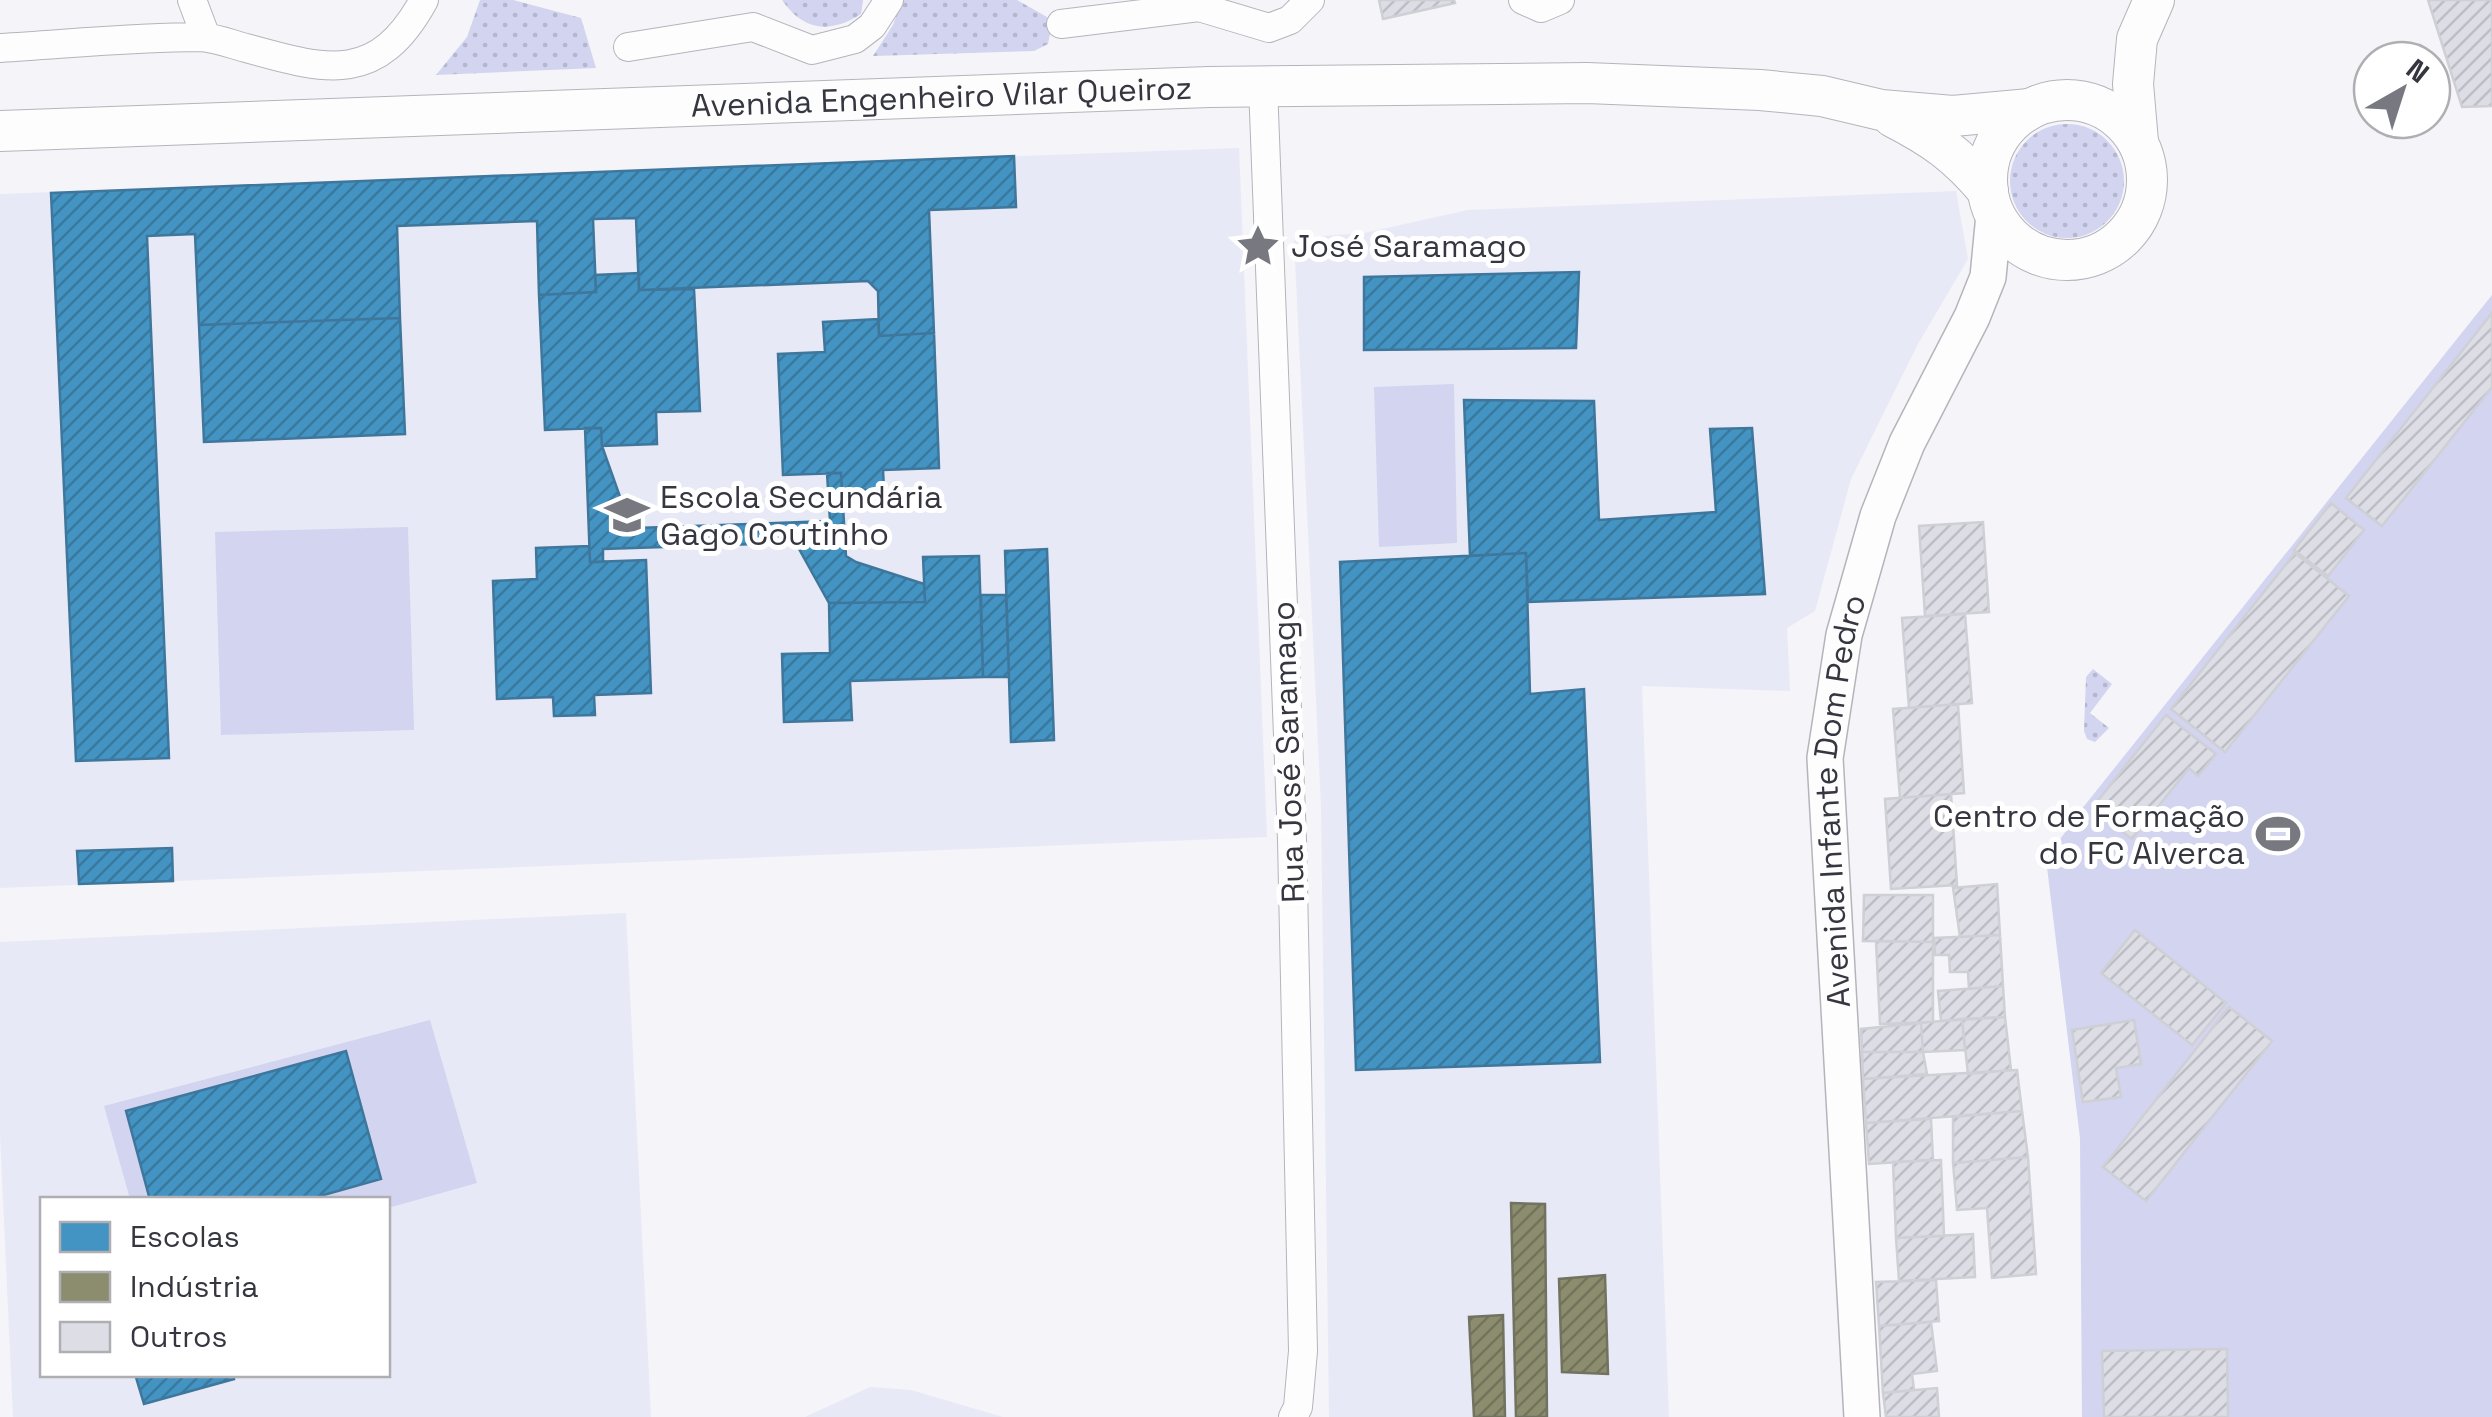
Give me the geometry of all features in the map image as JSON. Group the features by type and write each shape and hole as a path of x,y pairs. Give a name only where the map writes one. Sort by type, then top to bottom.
{"main road":[{"path":"2137,38 2133,111 2146,165 2146,190 2135,222 2112,247 2080,259 2046,258 2025,249 2007,234 1991,203 1988,166 1996,143 2010,123 2087,87 2106,72 2137,38 2154,0"},
{"name":"Avenida Engenheiro Vilar Queiroz","path":"0,131 1264,86 1587,83 1702,88 1822,96 1880,110 1953,116 2042,105"},
{"path":"2042,105 2078,101 2102,108 2122,122 2138,142"},
{"name":"Avenida Engenheiro Vilar Queiroz","path":"1880,110 1962,160 1991,203"}],"street":[{"path":"192,0 206,37"},
{"path":"0,48 206,37 318,66 342,66 366,61 385,49 411,23 424,0"},
{"path":"628,47 753,27 812,50 856,39 872,26 888,0"},
{"path":"1061,24 1199,8 1269,28 1290,20 1310,0"},
{"path":"1523,0 1542,8 1560,0"},
{"name":"Rua José Saramago","path":"1264,86 1292,840 1304,1352 1298,1407 1293,1417"},
{"name":"Avenida Infante Dom Pedro","path":"1862,1417 1825,758 1844,635 1878,516 1908,443 1988,277 1991,203"}],"shaded area":[{"path":"480,0 513,0 581,18 596,68 436,75 467,37"},
{"path":"782,0 863,1 861,14 828,27 799,18"},
{"path":"902,0 1017,0 1047,17 1051,29 1048,44 1034,51 873,56 893,25"},
{"path":"2067,124 2089,128 2107,141 2120,159 2124,181 2120,203 2107,221 2089,234 2067,238 2045,234 2027,221 2014,203 2010,181 2014,159 2027,141 2045,128"},
{"name":"Escola Secundária Gago Coutinho","path":"1239,148 1267,837 0,888 0,194"},
{"path":"1956,191 1968,259 1918,344 1851,479 1815,611 1787,628 1790,691 1642,686 1669,1417 1329,1417 1321,806 1294,238 1364,233 1468,210"},
{"name":"Centro de Formação do FC Alverca","path":"2492,295 2492,1417 2082,1417 2080,1138 2046,859"},
{"path":"1454,384 1457,543 1379,547 1374,387"},
{"path":"408,527 414,730 221,735 215,532"},
{"path":"2093,669 2112,684 2090,713 2109,728 2095,742 2087,739 2084,731 2086,677"},
{"path":"626,913 651,1417 13,1417 0,1135 0,942"},
{"path":"430,1020 477,1183 390,1207 390,1197 129,1197 104,1106"},
{"path":"870,1387 911,1390 1003,1417 805,1417"}],"building: Escolas":[{"path":"1014,156 1016,207 929,210 934,333 879,336 878,291 868,281 639,290 636,218 593,219 596,292 539,295 537,221 397,226 400,318 199,325 195,234 147,236 169,758 76,761 51,193"},
{"path":"1579,272 1576,348 1364,350 1364,277"},
{"path":"639,273 639,290 694,289 700,411 656,412 657,444 602,446 601,428 545,430 539,295 596,292 595,275"},
{"path":"400,318 405,434 204,442 199,325"},
{"path":"878,319 879,336 934,333 939,468 883,470 884,489 842,491 841,473 783,475 778,354 825,352 823,322"},
{"path":"1464,400 1594,401 1599,520 1716,512 1710,429 1752,428 1765,594 1528,602 1526,553 1470,556"},
{"path":"585,428 601,428 602,446 629,522 636,528 830,521 827,473 841,473 846,556 924,584 925,602 829,603 799,549 786,543 603,549 603,562 590,562"},
{"path":"589,546 590,562 646,560 651,693 594,695 595,715 554,716 553,697 497,699 493,581 537,579 536,548"},
{"path":"1047,549 1054,740 1011,742 1005,551"},
{"path":"1526,553 1530,694 1584,689 1600,1062 1356,1070 1340,562"},
{"path":"979,556 983,677 850,681 852,720 784,722 782,654 830,653 829,603 925,602 923,557"},
{"path":"981,595 1006,595 1009,677 983,677"},
{"path":"172,848 173,881 79,884 77,851"},
{"path":"346,1051 381,1179 317,1197 149,1197 126,1111"},
{"path":"136,1377 234,1377 234,1379 144,1404"}],"building: Indústria":[{"path":"1511,1203 1545,1204 1547,1417 1516,1417"},
{"path":"1605,1275 1608,1374 1562,1372 1559,1279"},
{"path":"1503,1315 1505,1417 1474,1417 1469,1317"}],"building: Outros":[{"path":"1379,0 1454,0 1455,3 1383,19"},
{"path":"2428,0 2492,0 2492,106 2462,107 2452,76 2452,40 2441,40"},
{"path":"2492,313 2492,387 2382,526 2346,498"},
{"path":"2331,503 2364,530 2328,576 2294,550"},
{"path":"1983,522 1989,612 1925,616 1919,526"},
{"path":"2295,553 2349,596 2225,752 2171,709"},
{"path":"1965,614 1972,703 1909,708 1902,618"},
{"path":"1958,704 1964,793 1900,798 1893,709"},
{"path":"2166,715 2216,754 2198,776 2189,768 2132,839 2092,808"},
{"path":"1951,794 1957,885 1891,889 1885,799"},
{"path":"1997,884 2000,935 1960,937 1953,888"},
{"path":"1864,895 1933,895 1933,942 1863,941"},
{"path":"2135,930 2226,1003 2192,1045 2101,973"},
{"path":"2000,935 2003,986 1969,989 1968,972 1950,972 1949,955 1935,955 1934,938"},
{"path":"1876,941 1933,942 1933,1022 1880,1024"},
{"path":"2003,986 2005,1017 1941,1021 1938,991"},
{"path":"2229,1007 2272,1041 2146,1201 2103,1167"},
{"path":"2005,1017 2011,1070 1968,1074 1962,1019"},
{"path":"1962,1019 1965,1050 1923,1052 1921,1023"},
{"path":"2134,1020 2141,1064 2116,1068 2121,1097 2083,1102 2072,1030"},
{"path":"1921,1023 1923,1052 1862,1052 1861,1029"},
{"path":"1862,1052 1923,1052 1927,1074 1863,1079"},
{"path":"2017,1070 2022,1111 1866,1123 1863,1079"},
{"path":"2022,1111 2028,1157 1953,1163 1953,1117"},
{"path":"1931,1119 1933,1160 1869,1164 1866,1123"},
{"path":"2028,1157 2036,1274 1992,1278 1987,1208 1957,1210 1953,1163"},
{"path":"1941,1160 1944,1236 1896,1238 1893,1162"},
{"path":"1973,1234 1975,1277 1899,1281 1896,1238"},
{"path":"1936,1280 1939,1321 1879,1326 1876,1282"},
{"path":"1931,1322 1937,1371 1912,1374 1914,1390 1883,1393 1879,1326"},
{"path":"2227,1349 2228,1417 2104,1417 2102,1351"},
{"path":"1937,1388 1939,1417 1886,1417 1883,1393"}],"place":[{"name":"José Saramago","path":"1258,246"},
{"name":"Escola Secundária Gago Coutinho","path":"627,515"},
{"name":"Centro de Formação do FC Alverca","path":"2278,834"}]}
